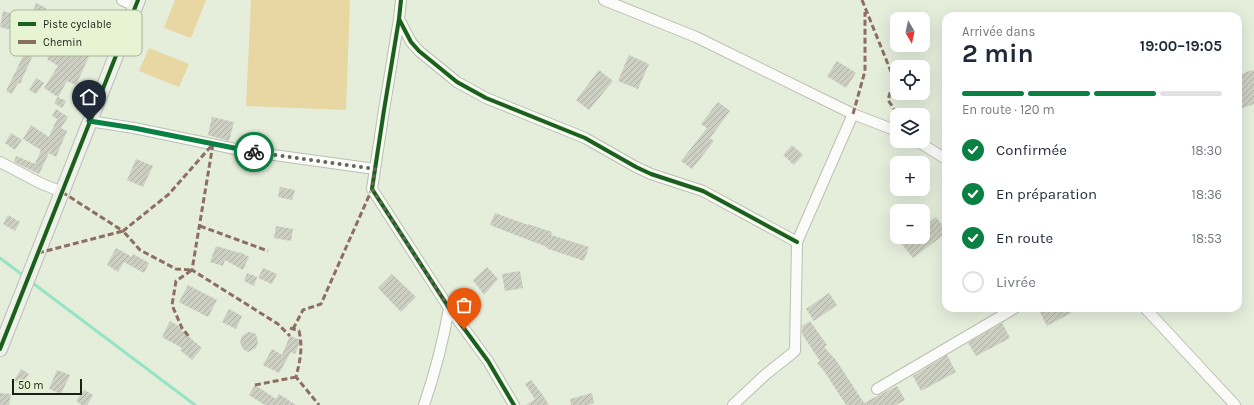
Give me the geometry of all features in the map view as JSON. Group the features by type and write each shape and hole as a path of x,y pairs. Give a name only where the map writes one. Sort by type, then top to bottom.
{"street":[{"path":"122,0 136,3"},
{"path":"401,0 372,189 449,308 488,361 514,405"},
{"path":"604,0 696,37 853,114 890,127"},
{"path":"399,19 411,42 419,51 456,82 486,98 585,138 646,172 703,191 797,242"},
{"path":"0,349 115,56"},
{"path":"733,405 764,375 795,351 797,242 853,114"},
{"path":"89,121 134,128 245,151 375,169"},
{"path":"928,148 942,157"},
{"path":"0,162 40,183 62,192"},
{"path":"424,405 435,374 449,308"},
{"path":"877,389 1008,312"},
{"path":"1149,312 1235,405"}],"shaded area":[{"path":"175,0 206,0 191,38 164,28"},
{"path":"251,0 350,0 346,110 246,106"},
{"path":"149,48 189,64 179,87 139,71"}],"building":[{"path":"36,3 46,8 45,10 34,10"},
{"path":"3,11 10,13 10,30 0,27"},
{"path":"629,55 649,64 638,89 618,81"},
{"path":"23,56 32,56 20,84 18,83 12,94 6,91"},
{"path":"48,56 89,56 76,85 67,81 58,97 44,88 58,66 47,59"},
{"path":"837,61 856,73 846,88 827,76"},
{"path":"599,70 613,81 589,110 576,100"},
{"path":"1254,70 1254,104 1242,108 1242,74 1246,73 1245,72"},
{"path":"36,78 44,83 36,94 29,90"},
{"path":"58,97 66,101 62,108 54,103"},
{"path":"718,102 730,111 710,138 714,141 692,169 681,161 707,128 701,124"},
{"path":"56,109 68,117 61,128 67,131 56,157 49,153 39,174 14,162 16,156 35,164 41,150 23,139 31,125 49,137 57,119 52,116"},
{"path":"212,117 234,122 229,141 208,135"},
{"path":"11,133 22,140 15,150 5,143"},
{"path":"792,145 803,155 794,165 783,155"},
{"path":"136,159 153,166 143,187 127,180"},
{"path":"280,187 295,190 292,200 278,197"},
{"path":"495,213 552,232 551,235 589,247 584,261 546,248 547,247 490,225"},
{"path":"8,215 20,222 15,231 3,224"},
{"path":"936,217 942,225 942,236 913,258 902,244 930,244 930,222"},
{"path":"276,226 293,229 291,241 274,238"},
{"path":"216,246 240,252 249,257 243,270 225,260 223,266 210,262"},
{"path":"116,248 132,257 133,254 149,263 144,273 124,262 118,272 107,265"},
{"path":"487,267 498,279 484,295 473,280"},
{"path":"263,268 277,274 272,284 258,278"},
{"path":"520,271 523,288 505,291 502,274"},
{"path":"247,273 257,277 254,286 244,281"},
{"path":"392,274 416,297 401,312 378,288"},
{"path":"188,285 217,300 208,317 179,302"},
{"path":"829,293 837,305 814,321 806,309"},
{"path":"229,309 242,316 236,329 222,322"},
{"path":"1040,312 1071,313 1047,326"},
{"path":"170,321 182,328 181,330 202,348 192,360 180,350 182,348 162,337"},
{"path":"810,321 827,345 824,347 836,360 864,403 897,386 905,400 896,405 846,405 824,371 817,363 820,361 802,334 802,326"},
{"path":"1002,323 1010,338 976,356 968,343"},
{"path":"249,332 256,334 258,342 256,348 248,352 243,349 240,343 242,336"},
{"path":"290,336 301,340 295,354 291,352 279,373 263,365 272,349 282,355"},
{"path":"947,355 956,372 921,391 913,376"},
{"path":"21,369 29,374 21,385 14,380"},
{"path":"57,370 70,375 61,394 49,389"},
{"path":"531,380 549,405 526,405 535,399 525,384"},
{"path":"255,385 276,399 279,394 296,405 265,405 249,395"},
{"path":"84,390 93,395 87,405 82,405 76,401"},
{"path":"0,393 11,394 9,405 0,405"},
{"path":"592,393 594,403 588,405 571,405 570,399"}],"waterway":[{"path":"0,258 24,276"},
{"path":"30,281 195,405"}],"marked path":[{"path":"862,0 894,79 888,100 893,108"},
{"path":"853,114 865,71 865,12"},
{"path":"213,144 192,270 278,324 290,336"},
{"path":"62,192 123,231 169,194 213,144"},
{"path":"293,329 303,310 321,304 372,189"},
{"path":"200,226 268,251"},
{"path":"38,253 123,231 140,250 176,269 192,270 176,281 172,305 182,328 190,338"},
{"path":"290,328 299,331 301,343 299,365 296,377 319,405"},
{"path":"255,385 296,377"}],"cycle path":[{"path":"134,10 138,0"},
{"path":"401,0 399,19 411,42 419,51 457,82 486,98 585,138 651,174 703,191 797,242"},
{"path":"399,19 372,189 449,308 488,361 514,405"},
{"path":"0,349 116,56"}],"way so far":[{"path":"254,152 375,169 372,189 464,329"}],"route":[{"path":"89,121 134,128 254,152"}]}
